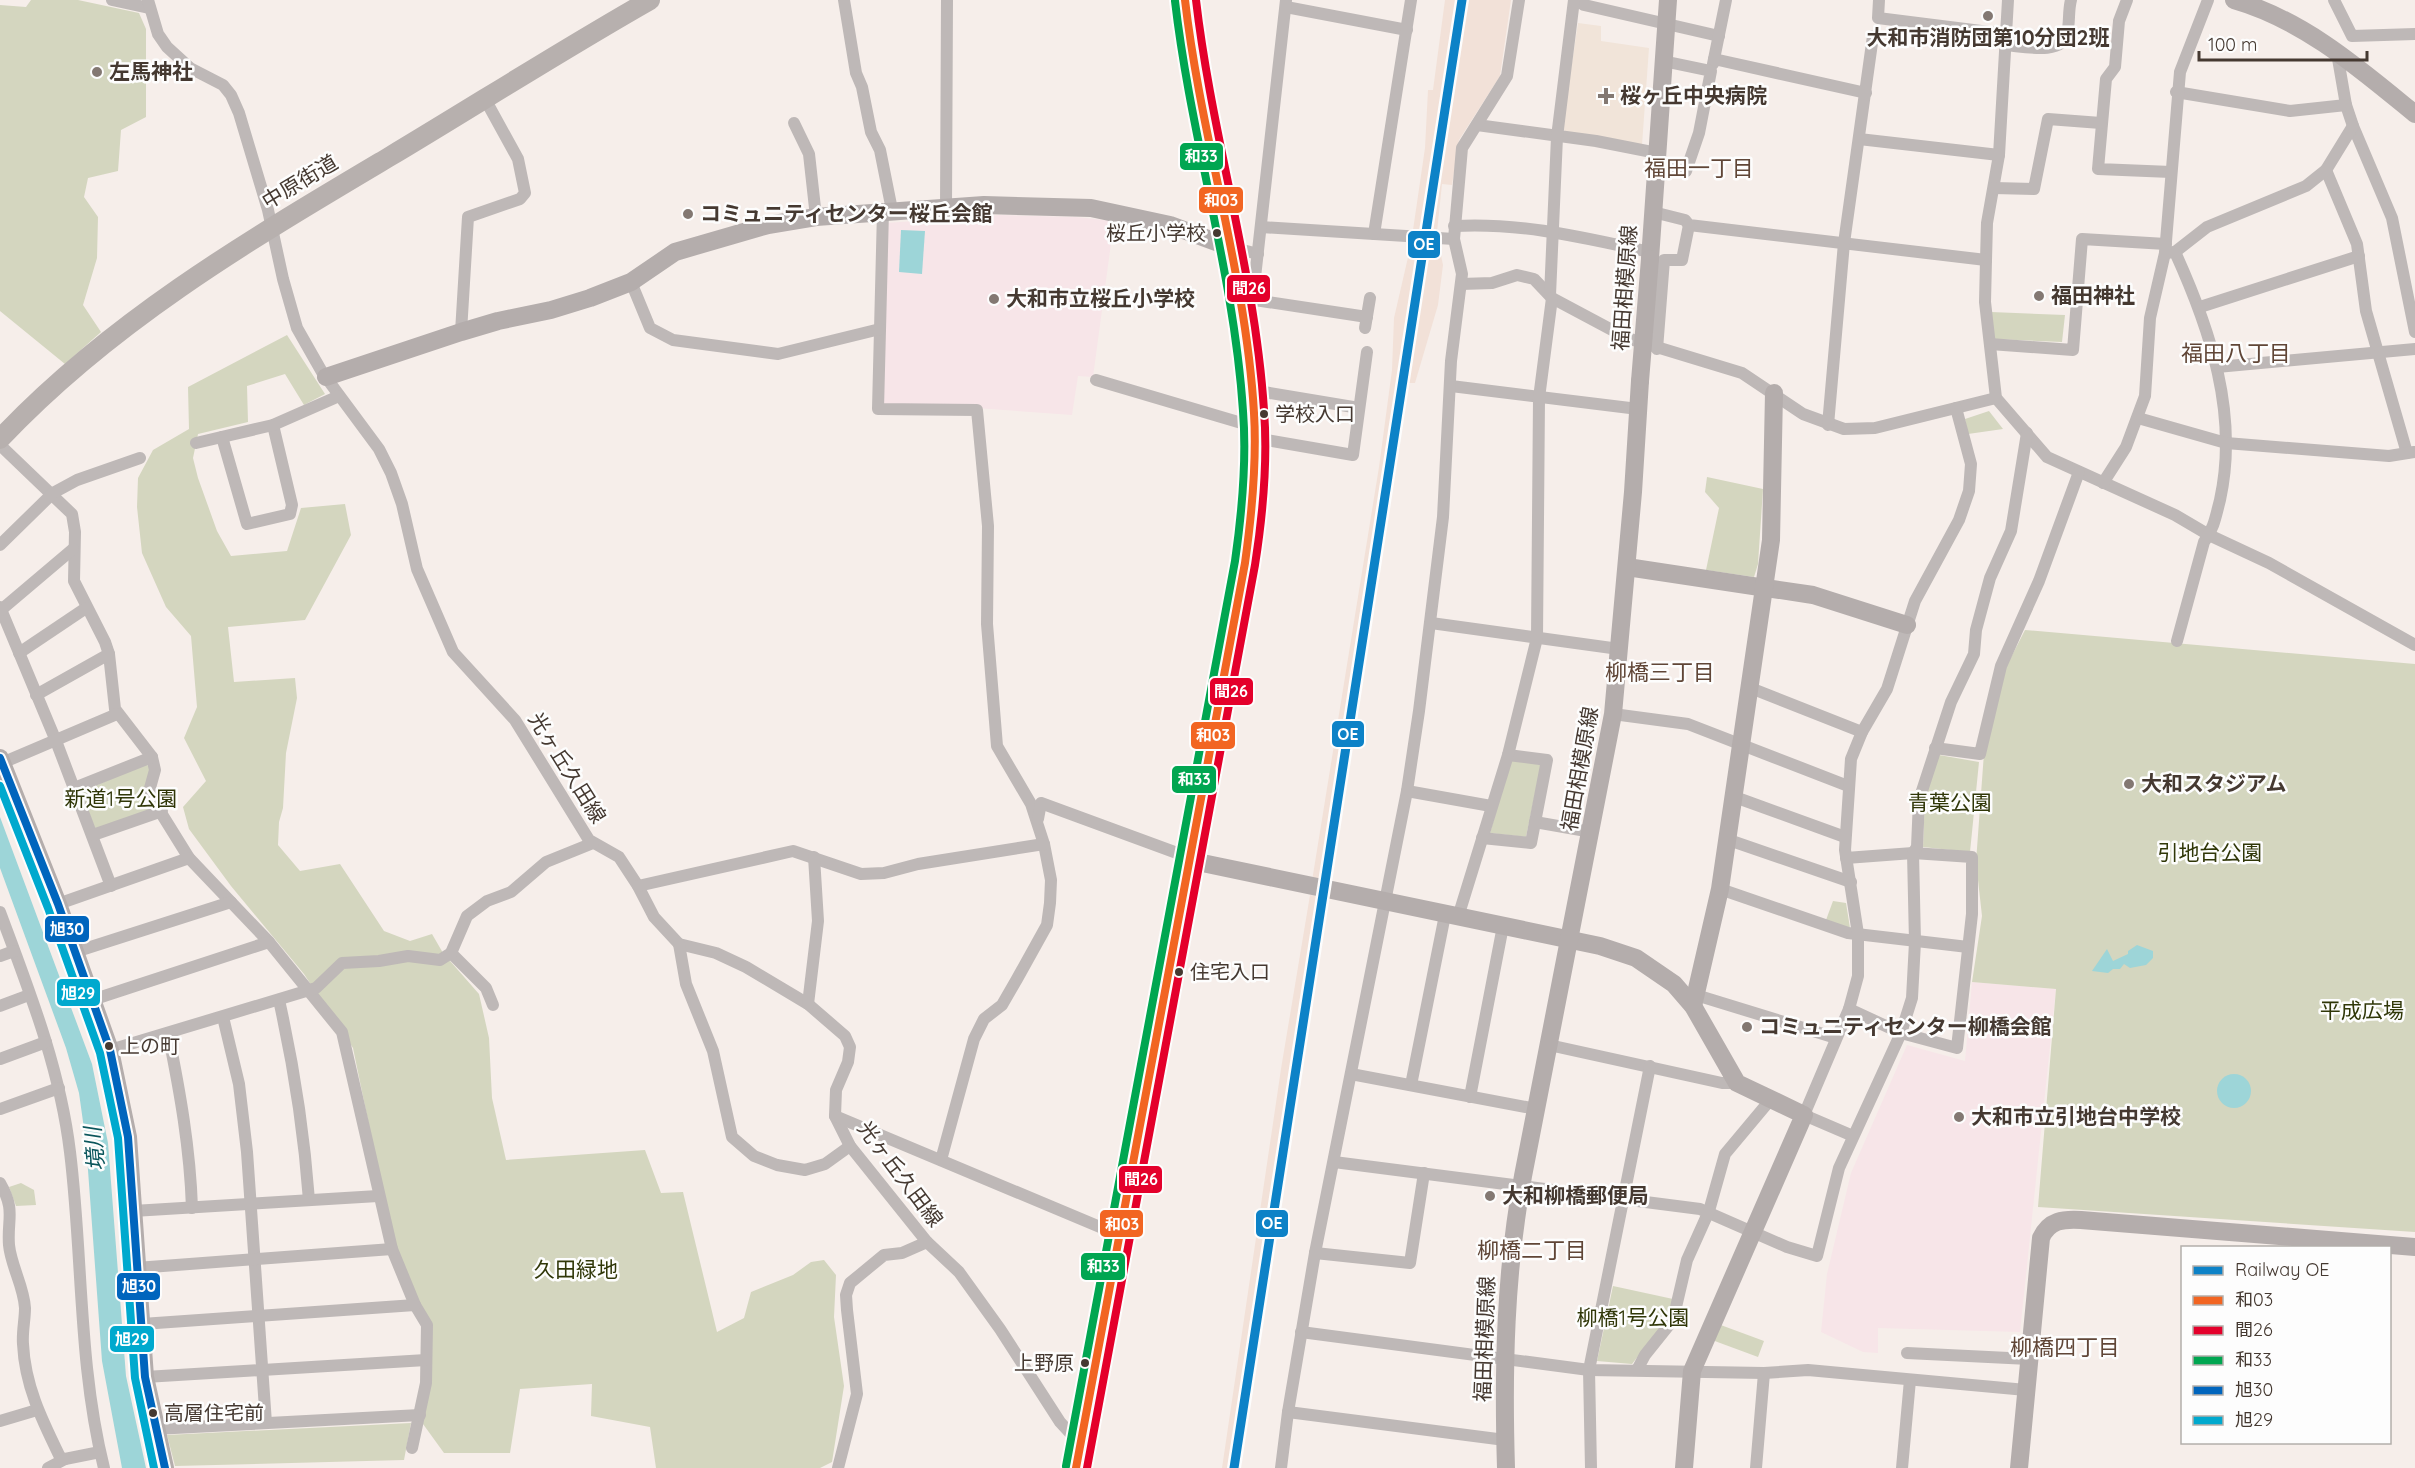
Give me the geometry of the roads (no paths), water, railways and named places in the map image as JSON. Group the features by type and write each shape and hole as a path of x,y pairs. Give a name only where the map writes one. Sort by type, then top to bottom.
{"highway":[{"path":"1076,1468 1245,563 1253,509 1255,433 1252,390 1195,84 1185,0"}],"main road":[{"name":"中原街道","path":"0,439 49,390 102,344 159,302 271,227 648,1"}],"street":[{"path":"112,0 149,4"},
{"path":"844,0 856,73 862,87 871,132 880,150 887,211 878,409 977,410 988,526 987,624 997,746 1031,804 1044,844 1051,880 1047,925 1002,1005 984,1019 974,1039 941,1160"},
{"path":"946,0 946,207"},
{"path":"1374,234 1411,0"},
{"path":"1281,1468 1288,1412 1315,1253 1407,791 1431,623 1443,517 1451,361 1462,274 1454,233 1462,148 1508,76 1519,0"},
{"path":"1411,1085 1451,916 1482,838 1508,754 1537,638 1539,398 1551,296 1557,137 1576,0 1584,5 1719,36"},
{"name":"福田相模原線","path":"1506,1468 1504,1360 1511,1260 1521,1186 1592,832 1613,714 1627,567 1668,0"},
{"path":"1477,125 1596,141 1656,159 1686,171 1699,133 1726,0"},
{"path":"1879,0 1878,18 2052,47 2060,44 2067,33 2071,0"},
{"path":"2008,0 1999,155 1987,223 1985,302 1996,398 2047,457 2175,515 2209,535 2270,563 2415,645"},
{"path":"2127,0 2119,21 2115,67 2106,79 2098,169 2171,172"},
{"path":"2103,483 2126,447 2138,418 2147,376 2150,318 2169,250 2176,92 2180,72 2208,0"},
{"path":"2234,0 2285,19 2337,53 2415,114"},
{"path":"2334,0 2352,36 2415,34"},
{"name":"光ヶ丘久田線","path":"149,4 158,34 166,47 185,65 223,85 231,95 239,113 297,328 326,377 379,449 391,473 402,504 417,569 453,652 515,720 592,843 619,857 654,916 679,944 726,958 808,1004 845,1036 850,1047 848,1062 836,1090 835,1116 850,1146 927,1242 959,1272 1000,1329 1060,1422 1071,1434 1081,1438"},
{"path":"1245,344 1252,324 1255,300 1258,254 1286,4 1407,30"},
{"path":"1828,425 1844,243 1873,36"},
{"path":"2337,53 2346,105 2392,218 2415,332"},
{"path":"1663,61 1713,65 1866,93"},
{"path":"2176,92 2290,111 2346,105"},
{"path":"461,332 468,217 520,199 525,193 518,159 485,99"},
{"path":"1994,188 2034,189 2048,119 2101,123"},
{"path":"794,123 809,154 816,217"},
{"path":"1990,344 2073,350 2082,238 2169,250 2207,227 2285,197 2306,186 2325,170 2353,126"},
{"path":"1859,139 1999,155"},
{"path":"2138,418 2226,443 2390,456 2411,452 2377,352 2366,311 2359,256 2325,170"},
{"path":"326,377 461,332 552,310 631,282 675,252 768,225 816,217 946,207 1091,208 1170,225 1227,246 1258,254"},
{"path":"1653,212 1685,220 1689,225 1986,260"},
{"path":"1261,227 1374,234 1454,233 1485,224 1552,232 1650,255"},
{"path":"1657,349 1664,260 1682,261 1689,225"},
{"path":"2169,250 2200,307 2217,367 2226,443 2224,482 2213,531 2204,542 2177,641"},
{"path":"2200,307 2359,256"},
{"path":"1461,284 1492,283 1517,274 1534,279 1551,296 1627,338 1742,374 1803,414 1844,429 1875,428 1996,398"},
{"path":"631,282 650,328 673,340 778,354 880,329"},
{"path":"1255,300 1366,322 1370,298"},
{"path":"2217,367 2415,350"},
{"path":"1096,380 1255,433 1353,455 1367,352"},
{"path":"1451,386 1638,409"},
{"path":"1252,390 1359,408"},
{"path":"1694,1000 1720,889 1771,540 1774,491 1774,393"},
{"path":"196,443 273,425 339,396"},
{"path":"1684,1468 1692,1371 1849,1009 1858,976 1858,934 1845,837 1851,759 1862,732 1883,697 1907,625 1927,579 1959,520 1969,491 1971,464 1956,408"},
{"path":"222,437 247,524 290,514 292,505 273,425"},
{"path":"1334,1162 1709,1211 1753,1232 1817,1256 1839,1168 1901,1033 1912,998 1915,942 1913,853 1917,847 1919,800 1951,702 1974,654 1976,630 1990,578 2011,531 2027,433"},
{"path":"0,445 53,493 72,514 75,531 74,581 109,654 117,714 152,757 155,770 150,788 153,800 162,811 189,858 269,942 342,1032 392,1249 415,1305 427,1325 426,1383 412,1448"},
{"path":"0,545 53,493 77,480 140,458"},
{"path":"1935,748 1980,753 2001,666 2039,581 2079,472"},
{"path":"73,549 1,609 56,741 111,886"},
{"path":"1627,567 1823,597 1907,625"},
{"path":"19,653 86,608"},
{"path":"1431,623 1619,649"},
{"path":"36,695 109,654"},
{"path":"1748,687 1862,732"},
{"path":"117,714 56,741 1,761 58,904 110,1050 128,1137 136,1268 146,1377 155,1429 165,1468"},
{"path":"1613,714 1688,724 1848,786"},
{"path":"1482,838 1531,843 1547,760 1508,754"},
{"path":"74,788 152,757"},
{"path":"1407,791 1491,806"},
{"path":"1732,796 1845,837"},
{"path":"1037,824 1041,803 1177,853 1188,860 1600,946 1636,958 1663,974 1694,1000 1737,1083"},
{"path":"93,835 162,811"},
{"path":"1534,822 1592,832"},
{"path":"1726,839 1851,882"},
{"path":"110,1050 316,988 342,963 379,961 408,956 440,960 451,953 467,916 487,901 511,892 546,862 592,843"},
{"path":"638,886 793,851 861,874 884,873 918,864 1044,844"},
{"path":"1846,858 1913,853 1972,857 1968,947 1957,1048 1901,1033 1849,1009"},
{"path":"808,1004 818,921 814,857"},
{"path":"58,904 189,858"},
{"path":"1720,889 1858,934 1968,947"},
{"path":"75,952 231,902"},
{"path":"0,912 46,1042 59,1088 70,1153 87,1374 104,1468"},
{"path":"1470,1097 1503,926"},
{"path":"92,1000 269,942"},
{"path":"679,944 686,984 713,1051 732,1137 754,1156 777,1165 805,1170 825,1164 850,1146"},
{"path":"0,956 14,951"},
{"path":"451,953 486,988 493,1005"},
{"path":"0,1006 29,995"},
{"path":"279,1000 294,1065 304,1132 309,1200"},
{"path":"1694,1000 1836,1038"},
{"path":"223,1017 238,1084 251,1204 266,1423"},
{"path":"168,1034 182,1097 190,1157 192,1208"},
{"path":"0,1059 46,1042"},
{"path":"1549,1045 1722,1083 1737,1083 1853,1136"},
{"path":"1591,1468 1589,1370 1650,1066"},
{"path":"1351,1074 1536,1109"},
{"path":"0,1109 59,1088"},
{"path":"1637,1370 1645,1355 1673,1320 1687,1260 1709,1211 1725,1154 1770,1099"},
{"path":"835,1116 1119,1235"},
{"path":"1315,1253 1410,1263 1424,1173"},
{"path":"0,1184 10,1206 5,1232 25,1307 24,1357 37,1410 60,1457 65,1459"},
{"path":"133,1211 378,1196"},
{"path":"2019,1468 2041,1238 2044,1231 2056,1221 2065,1219 2415,1247"},
{"path":"838,1468 857,1394 847,1320 846,1295 850,1283 884,1255 902,1253 927,1242"},
{"path":"136,1268 392,1249"},
{"path":"142,1324 415,1305"},
{"path":"1301,1332 1589,1370 1764,1373 1808,1370 2026,1390"},
{"path":"1907,1353 2029,1359"},
{"path":"146,1377 426,1360"},
{"path":"1756,1468 1764,1373"},
{"path":"1902,1468 1910,1380"},
{"path":"0,1420 37,1410"},
{"path":"1288,1412 1505,1440"},
{"path":"155,1429 420,1416"},
{"path":"48,1468 65,1459 100,1452"}],"water":[{"path":"901,230 925,231 922,274 899,272"},
{"name":"境川","path":"0,817 92,1064 108,1143 126,1376 146,1468 122,1468 102,1361 86,1143 79,1093 66,1048 0,868"},
{"path":"2137,945 2153,951 2153,958 2146,965 2130,968 2124,964 2120,969 2113,969 2108,973 2092,971 2107,949 2113,961 2128,954 2128,951"},
{"path":"2234,1074 2246,1079 2251,1091 2246,1103 2234,1108 2222,1103 2217,1091 2222,1079"}],"rail line":[{"name":"OE","path":"1234,1468 1462,0"}],"place":[{"name":"大和市消防団第10分団2班","path":"1988,16"},
{"name":"左馬神社","path":"97,72"},
{"name":"桜ヶ丘中央病院","path":"1606,96"},
{"name":"コミュニティセンター桜丘会館","path":"688,214"},
{"name":"桜丘小学校","path":"1217,233"},
{"name":"福田神社","path":"2039,296"},
{"name":"大和市立桜丘小学校","path":"994,299"},
{"name":"学校入口","path":"1264,414"},
{"name":"大和スタジアム","path":"2129,784"},
{"name":"住宅入口","path":"1179,972"},
{"name":"コミュニティセンター柳橋会館","path":"1747,1027"},
{"name":"上の町","path":"109,1046"},
{"name":"大和市立引地台中学校","path":"1959,1117"},
{"name":"大和柳橋郵便局","path":"1490,1196"},
{"name":"上野原","path":"1085,1363"},
{"name":"高層住宅前","path":"153,1413"}],"district":[{"name":"福田一丁目","path":"1699,168"},
{"name":"福田八丁目","path":"2236,353"},
{"name":"柳橋三丁目","path":"1660,672"},
{"name":"柳橋二丁目","path":"1532,1250"},
{"name":"柳橋四丁目","path":"2065,1347"}],"park label":[{"name":"新道1号公園","path":"121,799"},
{"name":"青葉公園","path":"1950,803"},
{"name":"引地台公園","path":"2210,853"},
{"name":"平成広場","path":"2362,1011"},
{"name":"久田緑地","path":"576,1270"},
{"name":"柳橋1号公園","path":"1633,1318"}]}
